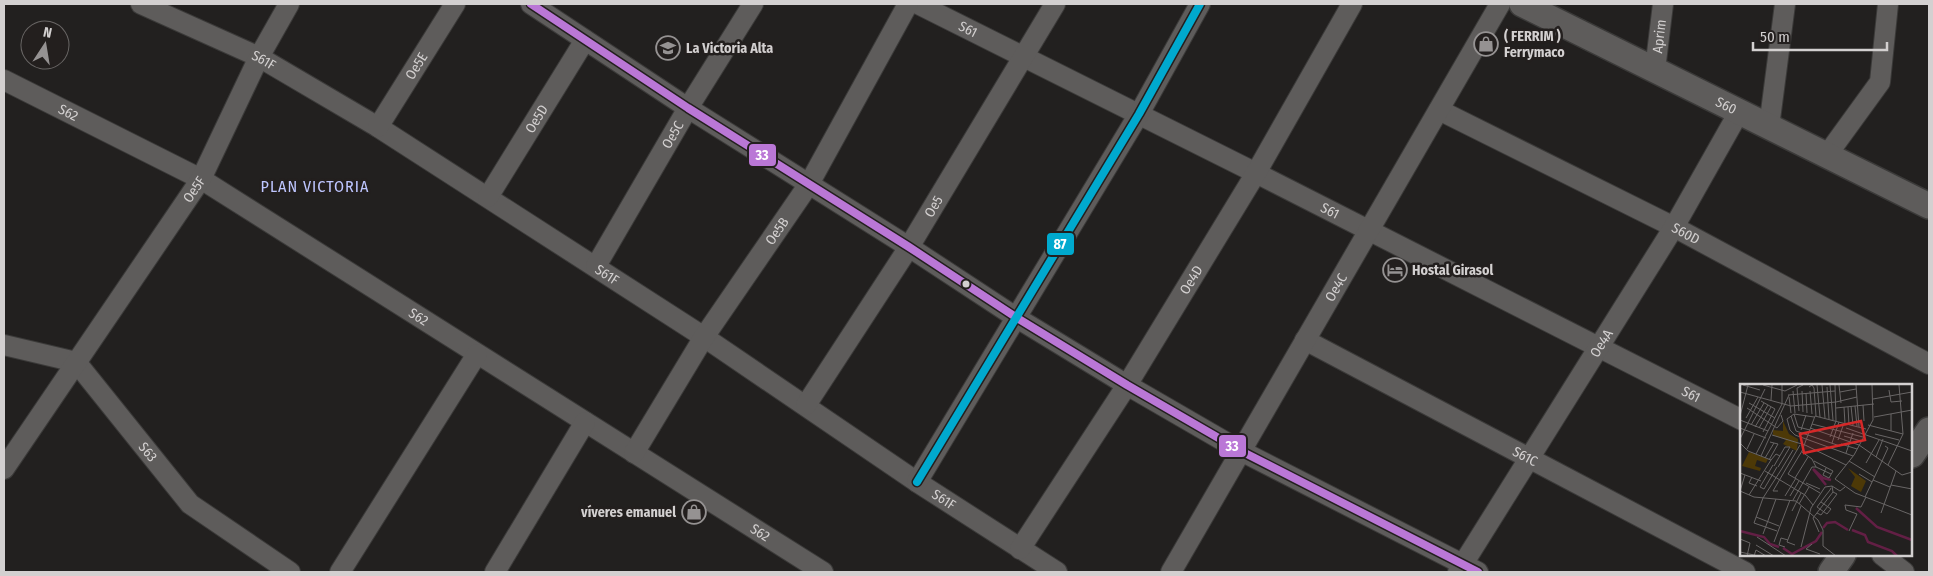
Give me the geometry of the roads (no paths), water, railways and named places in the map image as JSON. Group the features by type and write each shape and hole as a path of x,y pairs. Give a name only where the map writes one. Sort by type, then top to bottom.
{"street":[{"name":"S61F","path":"141,4 259,56 378,126 596,266 917,482 1057,572"},
{"name":"Oe5F","path":"4,470 201,179 259,56 289,4"},
{"name":"Oe5E","path":"378,126 455,4"},
{"path":"531,4 688,108 909,247 1017,318 1127,385 1241,451 1466,569"},
{"name":"Oe5C","path":"596,266 688,108 753,4"},
{"name":"Oe5B","path":"634,453 704,337 809,184 908,4"},
{"name":"S61","path":"918,4 1256,172 1368,232 1740,419"},
{"name":"Oe5","path":"806,406 909,247 1055,4"},
{"path":"917,482 1139,114 1200,4"},
{"name":"Oe4D","path":"1020,549 1127,385 1256,172 1352,4"},
{"name":"Oe4C","path":"1175,571 1241,451 1500,4"},
{"name":"S60","path":"1522,4 1557,12 1655,70 1929,206"},
{"name":"Aprim","path":"1655,70 1663,4"},
{"path":"1769,127 1785,4"},
{"path":"1827,155 1880,82 1888,4"},
{"name":"Oe5D","path":"488,197 585,40"},
{"name":"S62","path":"4,80 201,179 823,572"},
{"name":"S60D","path":"1439,110 1674,228 1929,364"},
{"name":"Oe4A","path":"1466,569 1530,458 1674,228 1739,112"},
{"name":"S61C","path":"1306,340 1745,572"},
{"path":"4,345 76,362"},
{"path":"340,572 477,354"},
{"name":"S63","path":"76,362 190,504 290,572"},
{"path":"495,572 585,422"},
{"path":"1913,454 1929,430"},
{"path":"1831,572 1842,556"},
{"path":"1883,556 1904,572"}],"place":[{"name":"( FERRIM ) Ferrymaco","path":"1486,44"},
{"name":"La Victoria Alta","path":"668,48"},
{"name":"Hostal Girasol","path":"1395,270"},
{"name":"víveres emanuel","path":"694,512"}],"district":[{"name":"PLAN VICTORIA","path":"315,186"}]}
